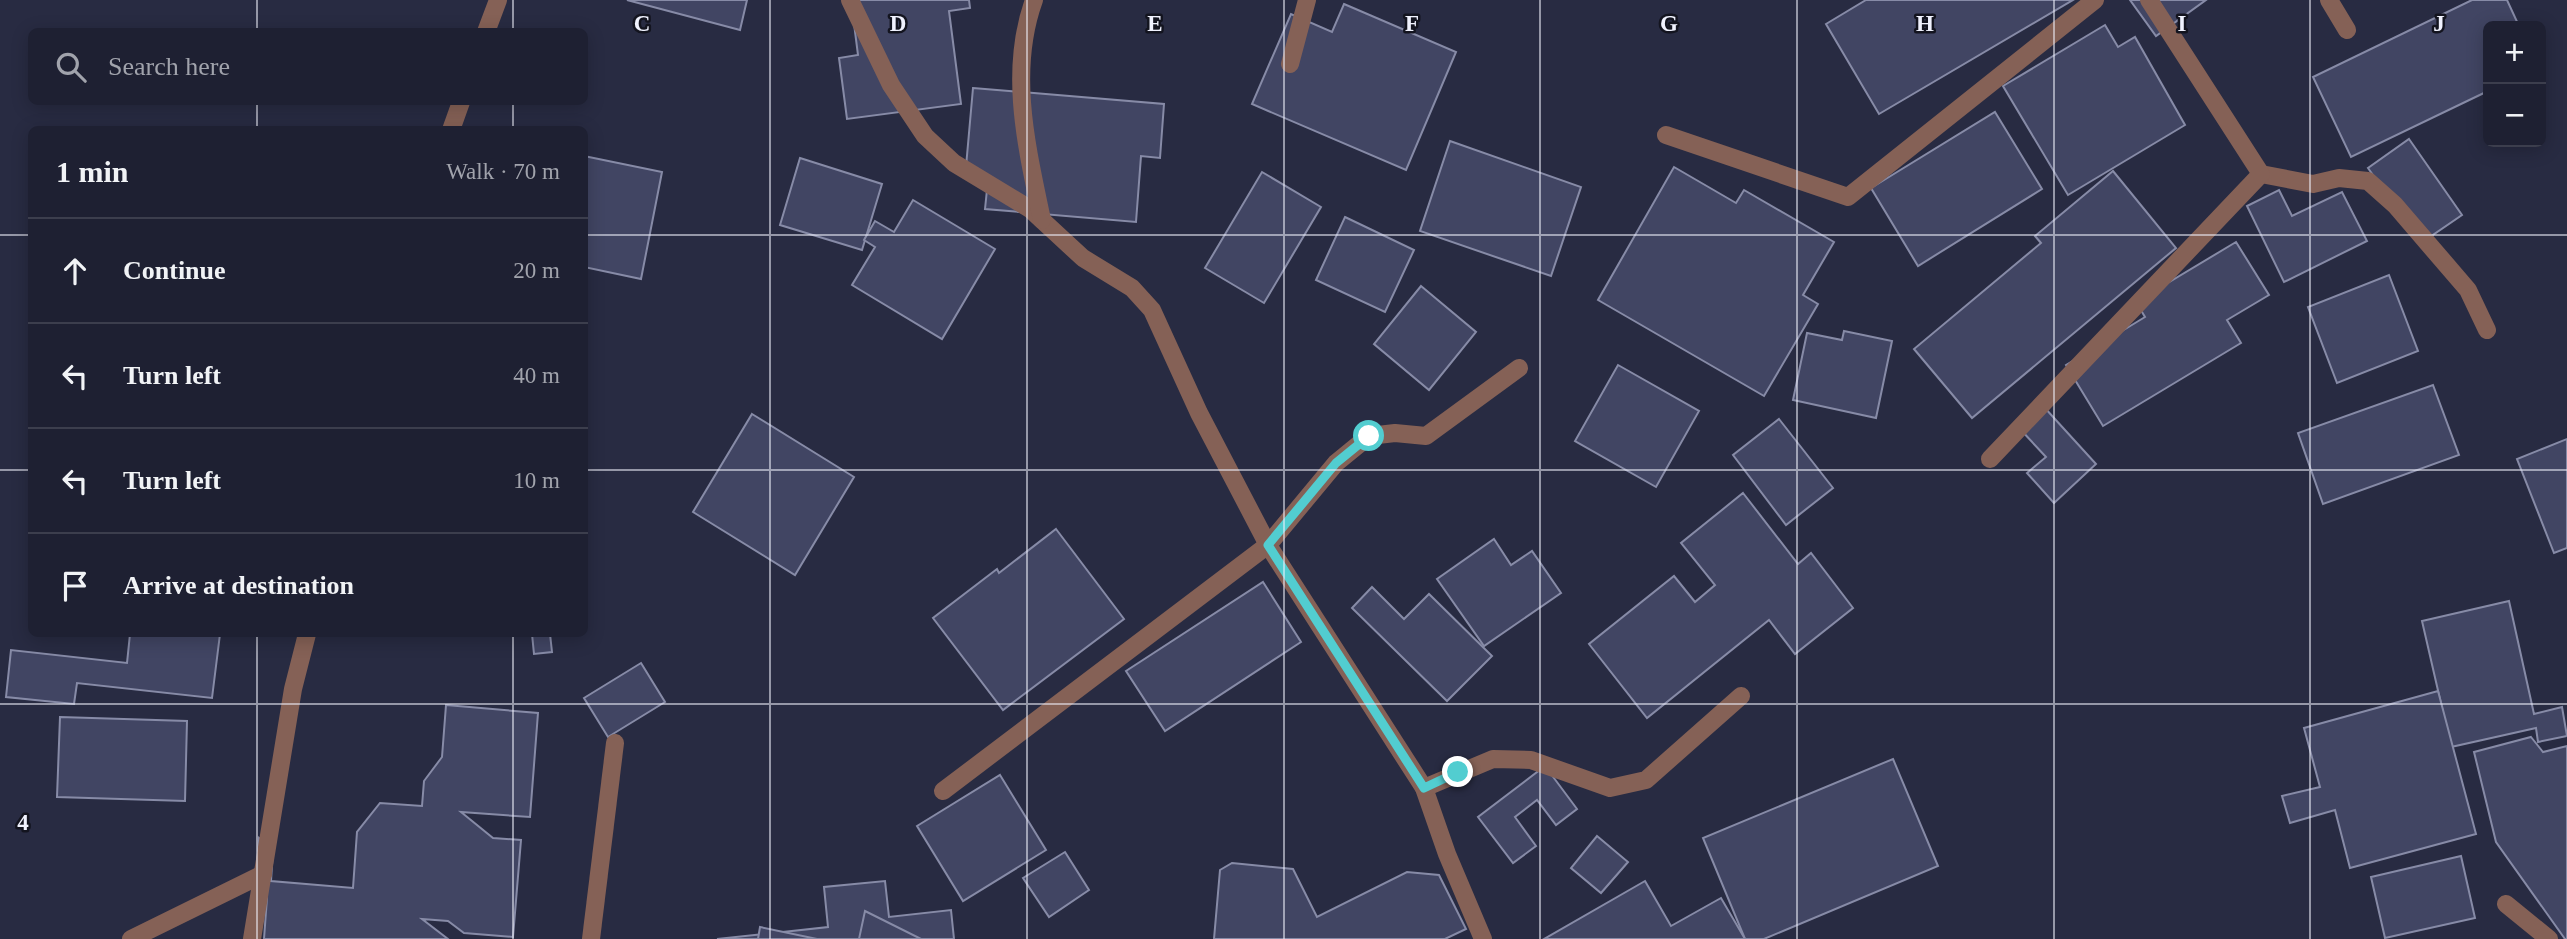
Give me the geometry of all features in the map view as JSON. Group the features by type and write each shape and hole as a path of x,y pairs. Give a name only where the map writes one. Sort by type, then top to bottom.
{"street":[{"path":"488,28 498,0"},
{"path":"850,0 891,85 925,136 954,163 1030,209 1083,258 1132,288 1152,310 1194,400 1268,545 1424,788 1447,854 1483,939"},
{"path":"1034,0 1021,64 1023,132 1042,220"},
{"path":"1290,64 1307,0"},
{"path":"1666,135 1848,197 2095,0"},
{"path":"2149,0 2261,174 2313,184 2339,178 2368,180 2395,205 2468,290 2487,330"},
{"path":"2329,0 2347,30"},
{"path":"452,126 460,105"},
{"path":"1990,459 2261,174"},
{"path":"943,790 1268,545 1336,463 1369,436 1395,433 1426,436 1519,368"},
{"path":"252,939 293,690 306,637"},
{"path":"1424,788 1493,759 1531,760 1610,788 1646,780 1741,696"},
{"path":"591,939 615,743"},
{"path":"131,939 263,874"},
{"path":"2506,904 2549,939"}],"building":[{"path":"627,0 747,0 740,30"},
{"path":"851,0 969,0 970,8 949,11 961,104 847,119 839,58 858,55"},
{"path":"1866,0 2073,0 1879,114 1826,24"},
{"path":"2130,0 2206,0 2156,36"},
{"path":"2472,0 2507,0 2517,21 2483,21 2483,93 2351,157 2313,77"},
{"path":"1344,4 1456,52 1406,170 1252,104 1291,14 1332,32"},
{"path":"2105,25 2118,47 2135,37 2185,125 2068,195 2003,86"},
{"path":"973,88 1164,104 1160,158 1141,156 1136,222 985,209 988,180 965,178"},
{"path":"1995,112 2042,189 1918,266 1871,188"},
{"path":"2409,139 2462,215 2421,243 2368,168"},
{"path":"1450,141 1581,187 1551,276 1420,231"},
{"path":"588,157 662,172 641,279 588,268"},
{"path":"800,158 882,184 862,250 780,225"},
{"path":"1674,167 1736,203 1744,190 1834,242 1803,295 1818,304 1764,396 1598,300"},
{"path":"2113,171 2176,248 1972,418 1914,349 2041,243 2035,236"},
{"path":"1262,172 1321,207 1264,303 1205,268"},
{"path":"2279,190 2292,216 2342,192 2367,241 2284,282 2247,206"},
{"path":"913,200 995,249 942,339 852,285 875,247 864,240 875,221 894,232"},
{"path":"1345,217 1414,250 1385,312 1316,280"},
{"path":"2236,242 2269,295 2227,320 2241,343 2103,426 2066,365 2145,317 2136,302"},
{"path":"2389,275 2418,351 2337,383 2308,307"},
{"path":"1421,286 1476,332 1429,390 1374,344"},
{"path":"1844,331 1892,341 1876,418 1793,400 1807,333 1842,340"},
{"path":"1618,365 1699,411 1656,487 1575,441"},
{"path":"2433,385 2459,455 2323,504 2298,433"},
{"path":"2044,407 2096,464 2054,503 2027,473 2046,457 2020,429"},
{"path":"752,414 854,477 795,575 693,512"},
{"path":"1779,419 1833,488 1786,525 1733,455"},
{"path":"2567,439 2567,548 2554,553 2517,459"},
{"path":"1743,493 1798,564 1811,553 1853,608 1795,654 1769,620 1647,718 1589,644 1674,576 1695,602 1715,585 1681,543"},
{"path":"1056,529 1124,619 1003,710 933,618 997,569 999,573"},
{"path":"1494,539 1511,565 1532,551 1561,593 1484,646 1437,579"},
{"path":"1263,582 1301,642 1165,731 1126,671"},
{"path":"1372,587 1404,619 1429,594 1492,656 1447,701 1352,608"},
{"path":"2509,601 2534,714 2562,707 2567,736 2538,742 2536,728 2451,747 2422,621"},
{"path":"130,637 220,637 212,698 77,683 74,704 6,697 11,650 127,663"},
{"path":"532,637 550,637 552,652 534,654"},
{"path":"641,663 665,702 608,737 584,698"},
{"path":"2438,691 2476,834 2350,868 2335,810 2290,823 2282,796 2320,787 2304,728"},
{"path":"446,705 538,713 530,817 461,812 493,838 521,840 513,937 464,933 448,921 422,919 448,939 264,939 267,898 255,897 259,838 273,849 271,881 353,888 357,832 380,803 422,806 424,781 442,757"},
{"path":"60,717 187,721 185,801 57,797"},
{"path":"2531,737 2543,752 2567,746 2567,939 2496,842 2474,752"},
{"path":"1893,759 1938,866 1764,939 1745,939 1703,838"},
{"path":"1545,766 1577,809 1556,825 1537,800 1515,817 1536,846 1513,863 1478,817"},
{"path":"1000,775 1046,850 963,901 917,826"},
{"path":"1597,836 1628,862 1601,893 1571,868"},
{"path":"1065,852 1089,890 1049,917 1023,878"},
{"path":"2461,856 2475,918 2385,938 2371,877"},
{"path":"1232,863 1293,869 1317,917 1407,872 1439,875 1466,929 1445,939 1214,939 1220,870"},
{"path":"885,881 889,917 951,910 954,939 717,939 828,927 824,887"},
{"path":"1645,881 1671,926 1721,898 1745,939 1544,939"},
{"path":"865,911 921,939 859,939"},
{"path":"760,927 817,939 758,939"}],"route":[{"path":"1369,436 1336,463 1268,545 1424,788 1458,772"}]}
